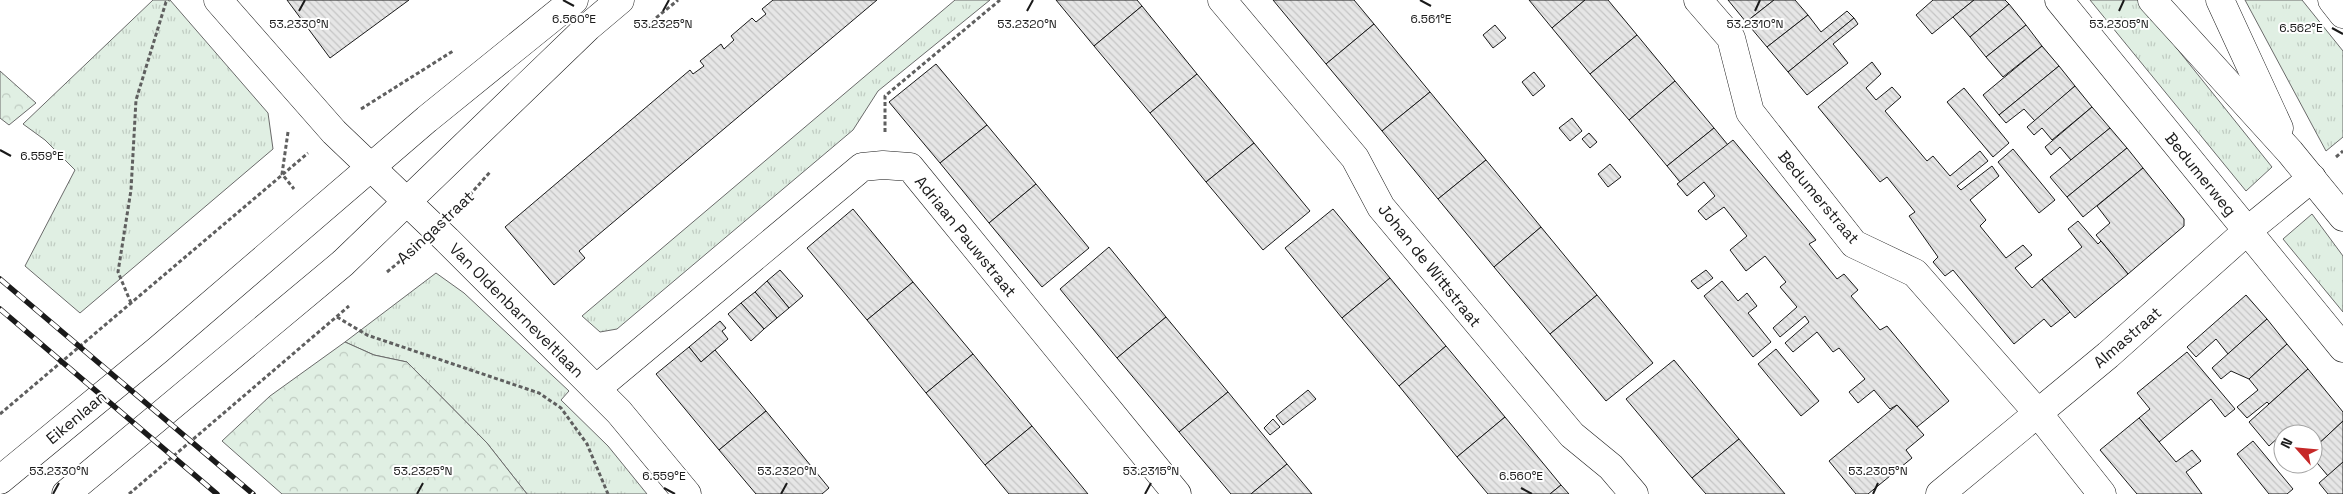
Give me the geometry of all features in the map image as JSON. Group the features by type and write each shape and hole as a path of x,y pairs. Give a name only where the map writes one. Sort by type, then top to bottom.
{"street":[{"name":"Van Oldenbarneveltlaan","path":"218,0 334,132 437,230 620,412 687,494"},
{"path":"370,167 574,0"},
{"path":"66,494 343,263 588,27 620,0"},
{"name":"Johan de Wittstraat","path":"1222,0 1355,158 1381,207 1572,435 1611,467 1634,494"},
{"name":"Bedumerstraat","path":"1698,0 1731,38 1750,112 1854,244 1915,273 2037,412 2102,494"},
{"name":"Bedumerweg","path":"2059,0 2343,348"},
{"path":"2152,0 2290,152 2343,217"},
{"path":"2220,0 2290,152"},
{"path":"2332,0 2343,14"},
{"name":"Adriaan Pauwstraat","path":"596,389 862,167 883,165 910,167 1177,494"},
{"name":"Eikenlaan","path":"0,480 129,373 370,167"},
{"name":"Almastraat","path":"1940,494 2108,355 2247,231 2312,178"}],"path":[{"path":"131,303 118,272 131,190 136,100 166,2 169,0"},
{"path":"643,28 678,0"},
{"path":"883,165 885,96 1000,0"},
{"path":"0,414 363,107 455,50"},
{"name":"Asingastraat","path":"380,278 437,230 496,165"},
{"path":"129,494 351,304"},
{"path":"337,317 367,335 539,392 561,408 587,444 608,494"}],"green space":[{"path":"153,0 170,0 268,113 273,149 80,313 25,266 75,170 45,140 23,124"},
{"path":"955,0 990,0 878,91 853,130 617,329 600,332 582,316"},
{"path":"2090,0 2138,0 2272,167 2246,191"},
{"path":"2245,0 2302,0 2343,51 2343,137 2326,151"},
{"path":"0,71 36,103 9,125 0,118"},
{"path":"2312,214 2343,256 2343,312 2283,239"},
{"path":"436,273 464,293 569,391 561,400 608,446 647,494 527,494 487,443 407,362 374,355 345,342"},
{"path":"345,342 374,355 407,362 487,443 527,494 282,494 222,441 270,396"}],"building":[{"path":"287,0 409,0 330,58"},
{"path":"773,0 877,0 579,251 585,258 554,285 505,227 690,70 693,74 704,66 700,61 721,44 724,49 734,40 731,36 752,18 756,22 766,14 762,9"},
{"path":"1056,0 1137,0 1142,6 1094,46"},
{"path":"1273,0 1354,0 1374,24 1326,64"},
{"path":"1529,0 1585,0 1552,28"},
{"path":"1585,0 1608,0 1637,35 1590,74 1552,28"},
{"path":"1728,0 1774,0 1746,22"},
{"path":"1774,0 1795,0 1808,15 1767,47 1746,22"},
{"path":"1933,0 1974,0 1932,34 1916,15"},
{"path":"1974,0 2005,0 2009,4 1970,37 1953,17"},
{"path":"2009,4 2026,25 1986,57 1970,37"},
{"path":"1142,6 1197,74 1150,113 1094,46"},
{"path":"1847,11 1854,18 1788,72 1767,47 1808,15 1821,32"},
{"path":"1854,18 1858,24 1833,44 1848,63 1807,95 1788,72"},
{"path":"1374,24 1430,92 1382,131 1326,64"},
{"path":"1495,25 1506,38 1493,48 1483,35"},
{"path":"2026,25 2042,46 2003,77 1986,57"},
{"path":"1637,35 1675,81 1629,120 1590,74"},
{"path":"2042,46 2059,66 1999,115 1983,95"},
{"path":"1872,62 1881,74 1866,88 1876,100 1892,87 1901,97 1885,111 1927,161 1933,156 1950,176 1980,151 1988,161 1957,186 1961,190 1992,166 1999,176 1970,200 1986,220 1980,226 2006,258 2023,245 2032,255 2015,268 2032,288 2042,279 2070,312 2051,327 2044,319 2014,344 1953,270 1945,276 1933,262 1938,257 1909,216 1915,212 1887,177 1880,182 1818,107"},
{"path":"936,64 987,125 940,163 889,102"},
{"path":"2059,66 2075,86 2035,121 2024,109 2006,123 1999,115"},
{"path":"1534,72 1545,86 1533,96 1522,82"},
{"path":"1197,74 1254,143 1206,182 1150,113"},
{"path":"1675,81 1714,128 1667,166 1629,120"},
{"path":"2075,86 2092,107 2052,140 2042,128 2034,135 2027,127"},
{"path":"1964,88 2009,143 1993,157 1947,102"},
{"path":"1430,92 1486,160 1438,199 1382,131"},
{"path":"2092,107 2110,128 2071,160 2060,147 2051,155 2045,147"},
{"path":"1572,118 1582,131 1570,141 1559,128"},
{"path":"987,125 1036,184 989,223 940,163"},
{"path":"1714,128 1728,145 1680,182 1667,166"},
{"path":"2110,128 2127,148 2067,197 2050,177"},
{"path":"1589,133 1597,142 1590,148 1582,139"},
{"path":"1733,140 1816,240 1809,244 1837,279 1844,274 1858,290 1851,296 1880,330 1887,326 1949,401 1917,427 1897,405 1890,409 1874,390 1858,403 1849,392 1865,379 1839,348 1833,352 1817,332 1793,352 1785,343 1809,322 1805,316 1780,337 1773,328 1797,307 1780,287 1786,282 1765,256 1746,271 1730,250 1747,236 1724,207 1706,220 1698,211 1715,196 1704,182 1687,196 1677,184"},
{"path":"1254,143 1310,211 1263,250 1206,182"},
{"path":"2127,148 2143,168 2083,217 2067,197"},
{"path":"2013,149 2055,200 2039,213 1998,162"},
{"path":"1486,160 1541,227 1494,267 1438,199"},
{"path":"1610,164 1621,177 1608,187 1598,174"},
{"path":"2143,168 2184,219 2184,226 2128,274 2096,235 2110,223 2097,206"},
{"path":"1036,184 1089,248 1042,287 989,223"},
{"path":"853,209 913,282 867,320 807,248"},
{"path":"1333,209 1390,278 1342,318 1285,248"},
{"path":"2078,221 2098,244 2101,241 2128,274 2075,318 2042,279 2082,247 2068,229"},
{"path":"1541,227 1597,295 1550,334 1494,267"},
{"path":"1109,247 1166,317 1117,358 1060,289"},
{"path":"780,270 803,296 789,308 767,281"},
{"path":"1706,270 1713,278 1698,289 1691,281"},
{"path":"1390,278 1446,346 1399,386 1342,318"},
{"path":"767,281 789,308 777,318 755,292"},
{"path":"1722,281 1738,301 1747,293 1757,306 1748,313 1771,342 1753,357 1704,296"},
{"path":"913,282 973,354 926,393 867,320"},
{"path":"755,292 777,318 764,329 741,303"},
{"path":"1597,295 1653,363 1606,401 1550,334"},
{"path":"2246,295 2267,319 2228,354 2216,339 2196,357 2187,347"},
{"path":"741,303 764,329 751,341 728,314"},
{"path":"1166,317 1228,392 1179,432 1117,358"},
{"path":"2267,319 2287,344 2249,379 2231,371 2221,379 2212,368"},
{"path":"720,321 726,328 722,331 728,339 701,362 689,347"},
{"path":"2287,344 2308,369 2269,404 2267,402 2247,418 2237,407 2258,390 2249,379"},
{"path":"1446,346 1505,417 1457,457 1399,386"},
{"path":"689,347 701,362 715,350 766,411 719,450 656,374"},
{"path":"1776,349 1819,401 1801,416 1758,364"},
{"path":"2187,352 2235,409 2225,417 2211,399 2159,442 2139,418 2150,409 2137,393"},
{"path":"973,354 1032,426 985,465 926,393"},
{"path":"1674,360 1739,439 1692,478 1626,399"},
{"path":"2308,369 2343,412 2343,421 2323,440 2323,424 2273,424 2273,442 2269,446 2249,422"},
{"path":"1308,390 1316,399 1283,425 1276,416"},
{"path":"1228,392 1287,464 1251,494 1231,494 1179,432"},
{"path":"1897,405 1924,435 1906,450 1912,458 1868,494 1856,494 1829,461"},
{"path":"766,411 829,488 822,494 756,494 719,450"},
{"path":"1505,417 1561,485 1550,494 1488,494 1457,457"},
{"path":"2139,418 2176,462 2192,450 2201,461 2186,472 2202,494 2137,494 2100,450"},
{"path":"1273,419 1280,427 1270,435 1264,428"},
{"path":"2343,421 2343,462 2328,476 2323,470 2323,440"},
{"path":"1032,426 1088,494 1009,494 985,465"},
{"path":"1739,439 1785,494 1706,494 1692,478"},
{"path":"2253,441 2273,465 2273,474 2280,474 2293,489 2287,494 2269,494 2237,454"},
{"path":"2343,462 2343,494 2328,494 2319,483"},
{"path":"1287,464 1312,494 1251,494"},
{"path":"1561,485 1569,494 1550,494"}],"railway":[{"path":"0,279 253,494"},
{"path":"0,309 217,494"}]}
